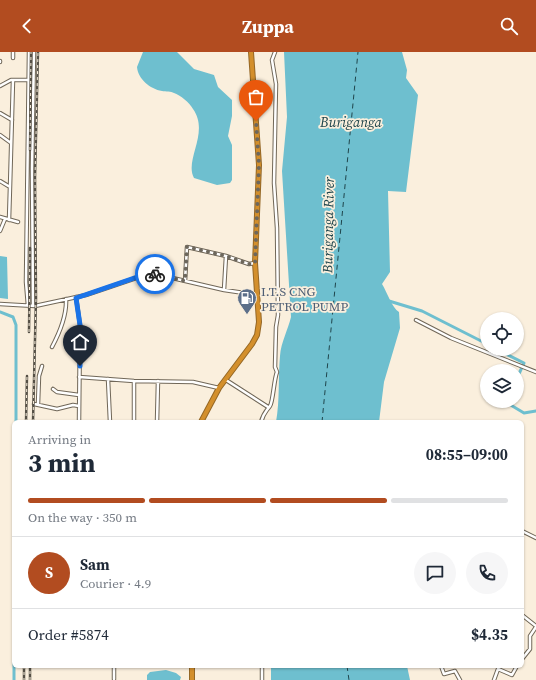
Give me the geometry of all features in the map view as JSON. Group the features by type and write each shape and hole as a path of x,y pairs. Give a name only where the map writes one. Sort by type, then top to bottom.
{"highway":[{"path":"202,420 220,388 241,362 257,335 259,322 255,263 259,165 250,52"},
{"path":"192,668 192,680"}],"street":[{"path":"13,58 14,52"},
{"path":"28,306 26,282 29,52"},
{"path":"33,306 32,169 34,52"},
{"path":"262,420 265,411 271,405 274,379 277,372 275,367 276,327 278,315 277,228 274,182 276,84 272,60 275,52"},
{"path":"0,86 13,80 28,80"},
{"path":"9,220 13,80"},
{"path":"0,113 12,120"},
{"path":"0,136 11,144"},
{"path":"0,181 10,187"},
{"path":"0,217 18,222"},
{"path":"0,231 4,219"},
{"path":"185,281 187,247 226,256 249,264 255,263"},
{"path":"224,290 226,256"},
{"path":"0,304 33,306 76,298 151,273 224,290 258,295"},
{"path":"76,298 80,325 79,420"},
{"path":"52,348 62,329 63,317 66,310 66,299"},
{"path":"416,320 451,338 536,372"},
{"path":"38,404 39,376 42,366"},
{"path":"79,377 134,381 193,382 220,388"},
{"path":"108,379 110,420"},
{"path":"226,380 268,407"},
{"path":"134,381 134,420"},
{"path":"157,420 158,381"},
{"path":"52,389 57,392 79,395"},
{"path":"34,404 57,409 79,406"},
{"path":"524,532 536,538"},
{"path":"524,617 536,626 530,636 530,648 524,656"},
{"path":"114,668 114,679"},
{"path":"262,668 262,680"},
{"path":"442,668 444,674 455,671 460,680"},
{"path":"494,680 499,668"},
{"path":"501,668 512,675 516,668"}],"water":[{"path":"143,52 177,52 194,69 214,75 218,87 232,100 232,116 228,136 232,145 232,180 230,183 217,185 194,178 192,163 198,137 198,118 192,107 182,97 173,92 158,90 145,83 140,76 137,67"},
{"name":"Buriganga","path":"284,52 402,52 407,70 406,78 418,95 406,192 388,191 390,272 382,284 396,310 399,312 400,328 384,382 379,420 276,420 279,364 283,341 291,317 282,171 287,117"},
{"path":"0,256 7,257 8,299 0,298"},
{"path":"271,668 407,668 410,680 271,680"},
{"path":"166,670 176,673 181,677 180,680 147,680 147,675 150,672"}],"waterway":[{"path":"389,301 422,311 480,340"},
{"path":"0,312 13,317 16,325 16,420"},
{"path":"510,356 524,364"},
{"path":"516,408 524,413 536,411"},
{"path":"14,668 14,680"}],"ferry route":[{"path":"322,420 358,52"},
{"path":"347,668 349,680"}],"railway":[{"path":"30,150 31,52"},
{"path":"33,420 36,298 35,177 38,52"},
{"path":"29,332 30,248"},
{"path":"26,420 27,376"},
{"path":"24,668 24,680"},
{"path":"30,668 30,680"}],"way so far":[{"path":"155,274 185,281 187,247 226,256 249,264 255,263 259,165 256,121"}],"place":[{"name":"I.T.S CNG PETROL PUMP","path":"247,315"}],"route":[{"path":"80,366 80,325 76,298 146,274 155,274"}],"water label":[{"name":"Buriganga River","path":"328,225"}]}
